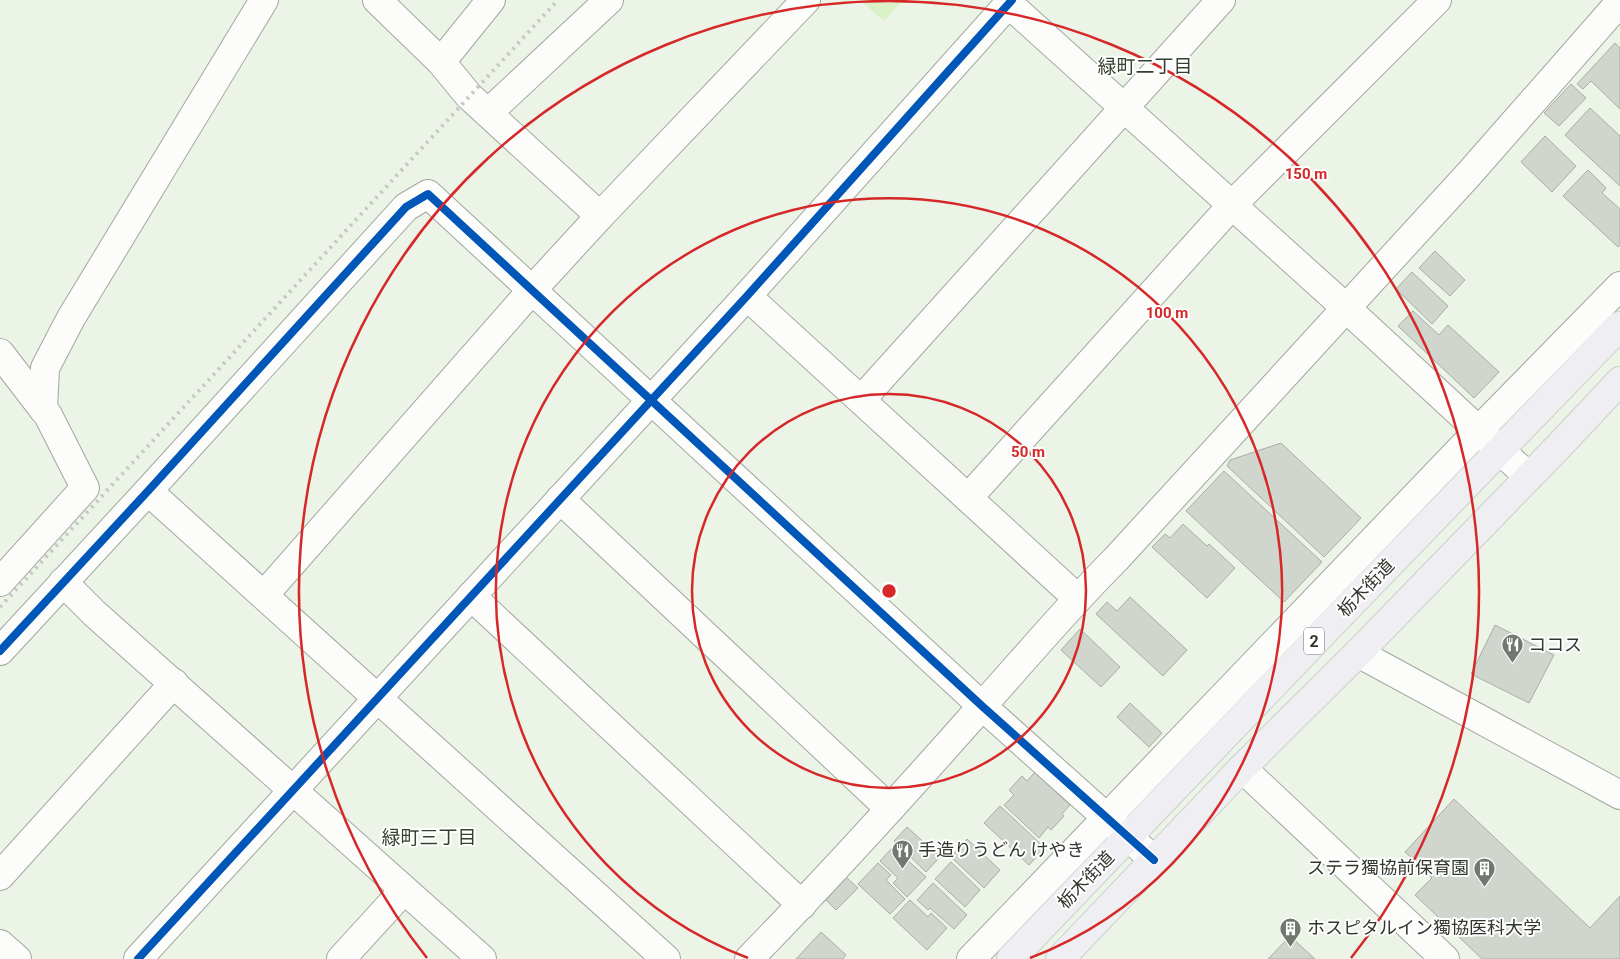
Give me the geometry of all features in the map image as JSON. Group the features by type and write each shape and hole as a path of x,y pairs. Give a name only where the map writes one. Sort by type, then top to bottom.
{"main road":[{"name":"栃木街道","path":"1011,959 1329,626 1620,326"},
{"name":"栃木街道","path":"1060,959 1242,768 1358,653 1620,381"}],"street":[{"path":"43,409 45,368 71,318 264,0"},
{"path":"377,0 441,62 469,96 600,216"},
{"path":"441,62 491,0"},
{"path":"488,113 609,0"},
{"path":"264,595 532,290 806,0"},
{"path":"862,399 1222,0"},
{"path":"968,498 1232,205 1437,0"},
{"path":"138,959 747,296 1011,2 1529,477"},
{"path":"749,959 802,905 1077,598 1116,559 1345,307 1469,174 1612,8"},
{"path":"0,651 406,207 428,194 982,706 1154,860"},
{"path":"971,959 1479,430 1620,286"},
{"path":"747,296 862,399 1077,598"},
{"path":"0,353 48,415 85,488 0,582"},
{"path":"148,491 666,959"},
{"path":"560,499 890,809"},
{"path":"63,582 292,791 482,959"},
{"path":"471,596 802,905"},
{"path":"1358,653 1620,795"},
{"path":"0,876 174,683"},
{"path":"1242,768 1445,959"},
{"path":"340,959 404,890"},
{"path":"0,944 17,959"}],"green space":[{"path":"860,0 903,0 884,21"}],"building":[{"path":"1615,43 1620,48 1620,109 1591,81 1583,89 1577,84"},
{"path":"1571,84 1586,98 1559,126 1544,113"},
{"path":"1590,108 1620,136 1620,186 1565,135"},
{"path":"1545,136 1576,166 1552,192 1521,162"},
{"path":"1588,170 1606,188 1602,193 1620,209 1620,245 1618,247 1563,196"},
{"path":"1435,251 1465,280 1450,296 1419,268"},
{"path":"1412,272 1448,306 1432,324 1396,289"},
{"path":"1413,311 1439,335 1448,325 1499,372 1474,398 1398,326"},
{"path":"1281,443 1361,518 1324,557 1227,466 1230,460"},
{"path":"1224,471 1322,562 1284,602 1186,511"},
{"path":"1183,524 1207,546 1209,544 1235,568 1207,598 1152,547 1165,534 1170,538"},
{"path":"1130,597 1187,650 1163,676 1096,614 1107,602 1117,611"},
{"name":"ココス","path":"1495,625 1554,655 1529,703 1471,674"},
{"path":"1080,629 1120,667 1101,687 1061,650"},
{"path":"1130,703 1162,733 1149,747 1117,717"},
{"path":"1035,772 1070,805 1062,814 1064,816 1051,830 1048,827 1039,838 1004,805 1014,795 1009,790 1022,776 1027,781"},
{"name":"ステラ獨協前保育園","path":"1454,799 1590,928 1620,896 1620,959 1482,959 1415,895 1432,878 1405,852"},
{"path":"1000,806 1045,848 1029,865 984,823"},
{"path":"907,827 940,857 926,872 894,841"},
{"path":"967,839 1000,870 984,888 951,857"},
{"path":"893,847 926,877 907,897 893,883 898,878 880,861"},
{"path":"951,862 980,890 965,907 935,879"},
{"path":"878,863 891,875 886,880 905,899 890,914 858,884"},
{"path":"846,877 858,888 836,910 826,900"},
{"path":"933,883 967,915 954,929 930,908 928,910 917,900"},
{"path":"910,900 928,917 931,913 947,928 927,950 893,918"},
{"path":"821,932 846,955 843,959 796,959"},
{"name":"ホスピタルイン獨協医科大学","path":"1290,936 1315,959 1268,959"}],"railway":[{"path":"0,607 558,0"}],"cycle path":[{"path":"138,959 747,296 1012,0"},
{"path":"0,651 406,207 428,194 982,706 1154,860"}],"place":[{"name":"ココス","path":"1512,664"},
{"name":"手造りうどん けやき","path":"902,869"},
{"name":"ステラ獨協前保育園","path":"1485,887"},
{"name":"ホスピタルイン獨協医科大学","path":"1291,947"}],"district":[{"name":"緑町二丁目","path":"1145,66"},
{"name":"緑町三丁目","path":"429,837"}]}
